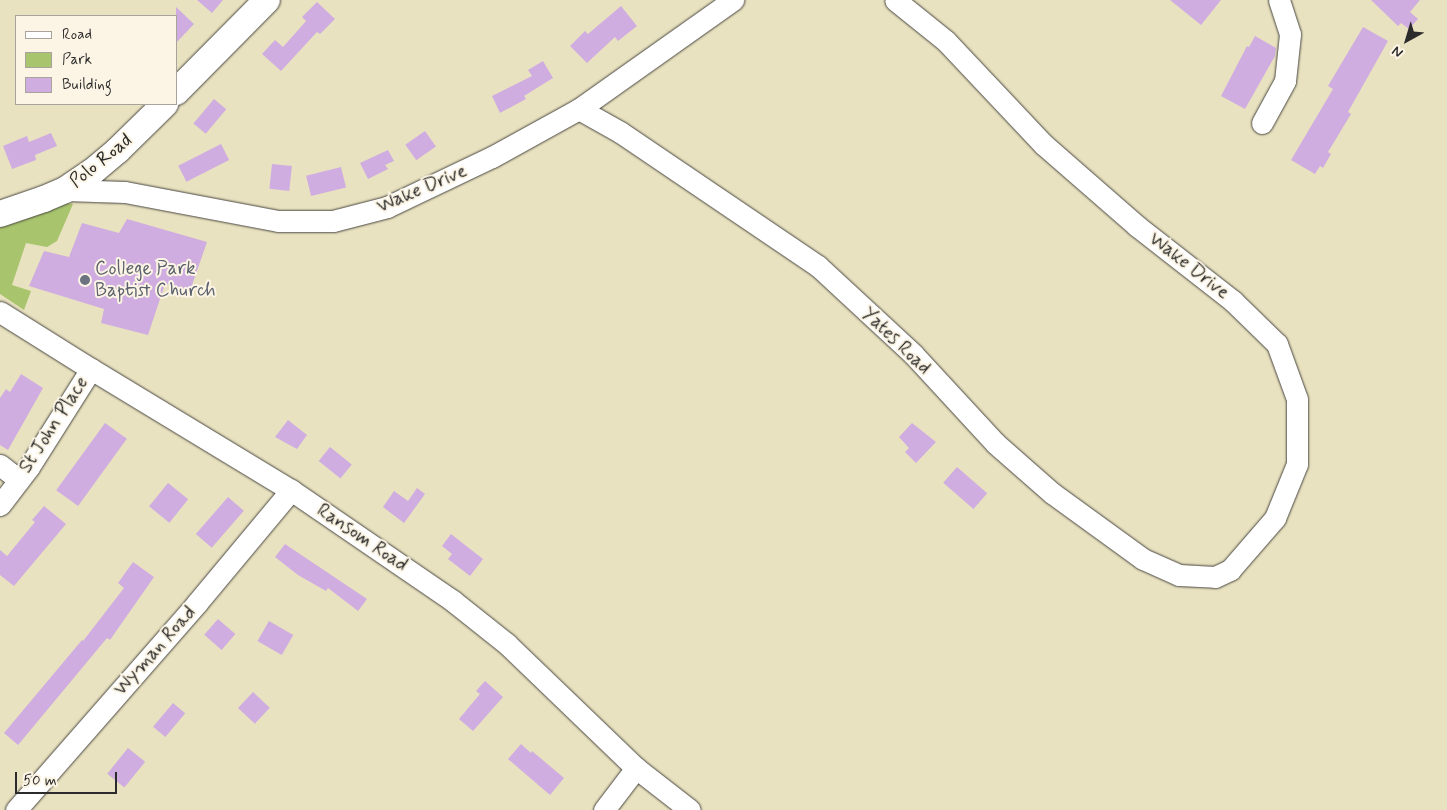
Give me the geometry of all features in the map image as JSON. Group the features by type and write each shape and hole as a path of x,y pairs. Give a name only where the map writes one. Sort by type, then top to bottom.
{"main road":[{"path":"178,90 268,0"},
{"name":"Polo Road","path":"0,214 20,209 65,190 107,161 164,105"}],"street":[{"name":"Wake Drive","path":"65,190 125,192 278,221 333,221 386,207 492,157 579,109 733,0"},
{"name":"Wake Drive","path":"896,0 946,41 1044,145 1137,226 1233,301 1278,344 1297,399 1297,464 1276,518 1230,570 1215,577 1203,576"},
{"path":"1262,123 1285,81 1290,34 1279,0"},
{"name":"Yates Road","path":"579,109 620,132 818,266 913,354 995,443 1052,493 1144,559 1179,575 1203,576"},
{"name":"Ransom Road","path":"0,312 91,370 291,490 453,601 507,644 636,768 690,810"},
{"name":"St John Place","path":"0,505 19,480 91,370"},
{"path":"0,465 19,480"},
{"name":"Wyman Road","path":"16,810 197,603 291,490"},
{"path":"604,810 636,768"}],"green space":[{"path":"64,203 73,204 57,241 47,247 26,243 12,285 31,291 24,310 0,294 0,224"}],"building":[{"path":"197,0 223,0 212,13"},
{"path":"1170,0 1221,0 1201,25"},
{"path":"1371,0 1420,0 1410,12 1418,19 1409,29 1401,23 1398,26"},
{"path":"317,2 335,19 320,34 317,32 281,71 262,54 275,40 283,47 306,21 302,17"},
{"path":"621,6 637,26 618,41 615,37 587,63 570,46 585,31 588,34"},
{"path":"176,7 194,24 178,41 178,15 176,15"},
{"path":"1363,27 1388,41 1348,112 1351,114 1328,152 1331,154 1323,168 1320,166 1315,174 1291,160 1333,89 1328,86"},
{"path":"1255,36 1276,48 1275,56 1245,109 1221,96 1247,46 1249,47"},
{"path":"543,61 553,78 524,96 526,99 500,113 492,96 532,76 528,70"},
{"path":"214,99 226,109 206,134 193,124"},
{"path":"425,131 436,147 416,160 405,145"},
{"path":"51,133 57,146 35,155 36,160 12,169 3,146 27,136 29,142"},
{"path":"221,144 229,160 186,182 178,166"},
{"path":"388,150 394,161 385,165 388,169 368,179 360,163"},
{"path":"272,164 292,166 289,191 269,189"},
{"path":"341,167 346,187 311,196 306,176"},
{"name":"College Park Baptist Church","path":"127,219 207,242 190,291 165,284 148,335 101,323 104,309 29,286 44,251 69,257 82,223 119,233"},
{"path":"21,374 43,388 8,450 0,445 0,398 6,389 10,392"},
{"path":"288,420 307,435 297,449 275,437"},
{"path":"105,423 127,439 78,506 56,490"},
{"path":"912,423 936,442 916,463 905,452 909,448 899,437"},
{"path":"330,447 352,465 340,479 319,461"},
{"path":"957,467 987,493 973,509 943,483"},
{"path":"168,483 188,499 169,523 149,506"},
{"path":"417,488 425,494 404,523 383,507 394,491 408,501"},
{"path":"228,497 244,511 212,548 196,534"},
{"path":"44,506 66,524 14,586 0,575 0,550 7,556 35,522 32,520"},
{"path":"451,534 483,559 470,576 448,559 452,554 442,546"},
{"path":"285,544 367,599 358,611 328,588 326,591 298,575 275,557"},
{"path":"133,562 154,577 110,640 107,638 18,745 4,733 83,641 124,588 118,583"},
{"path":"218,619 235,634 222,650 204,635"},
{"path":"269,621 293,635 282,655 258,641"},
{"path":"485,681 503,697 473,731 459,719 480,694 476,691"},
{"path":"253,692 270,708 255,724 238,708"},
{"path":"173,703 185,713 165,737 153,727"},
{"path":"521,744 564,778 550,795 508,759"},
{"path":"128,748 145,762 124,787 107,774"}],"place":[{"name":"College Park Baptist Church","path":"85,280"}]}
